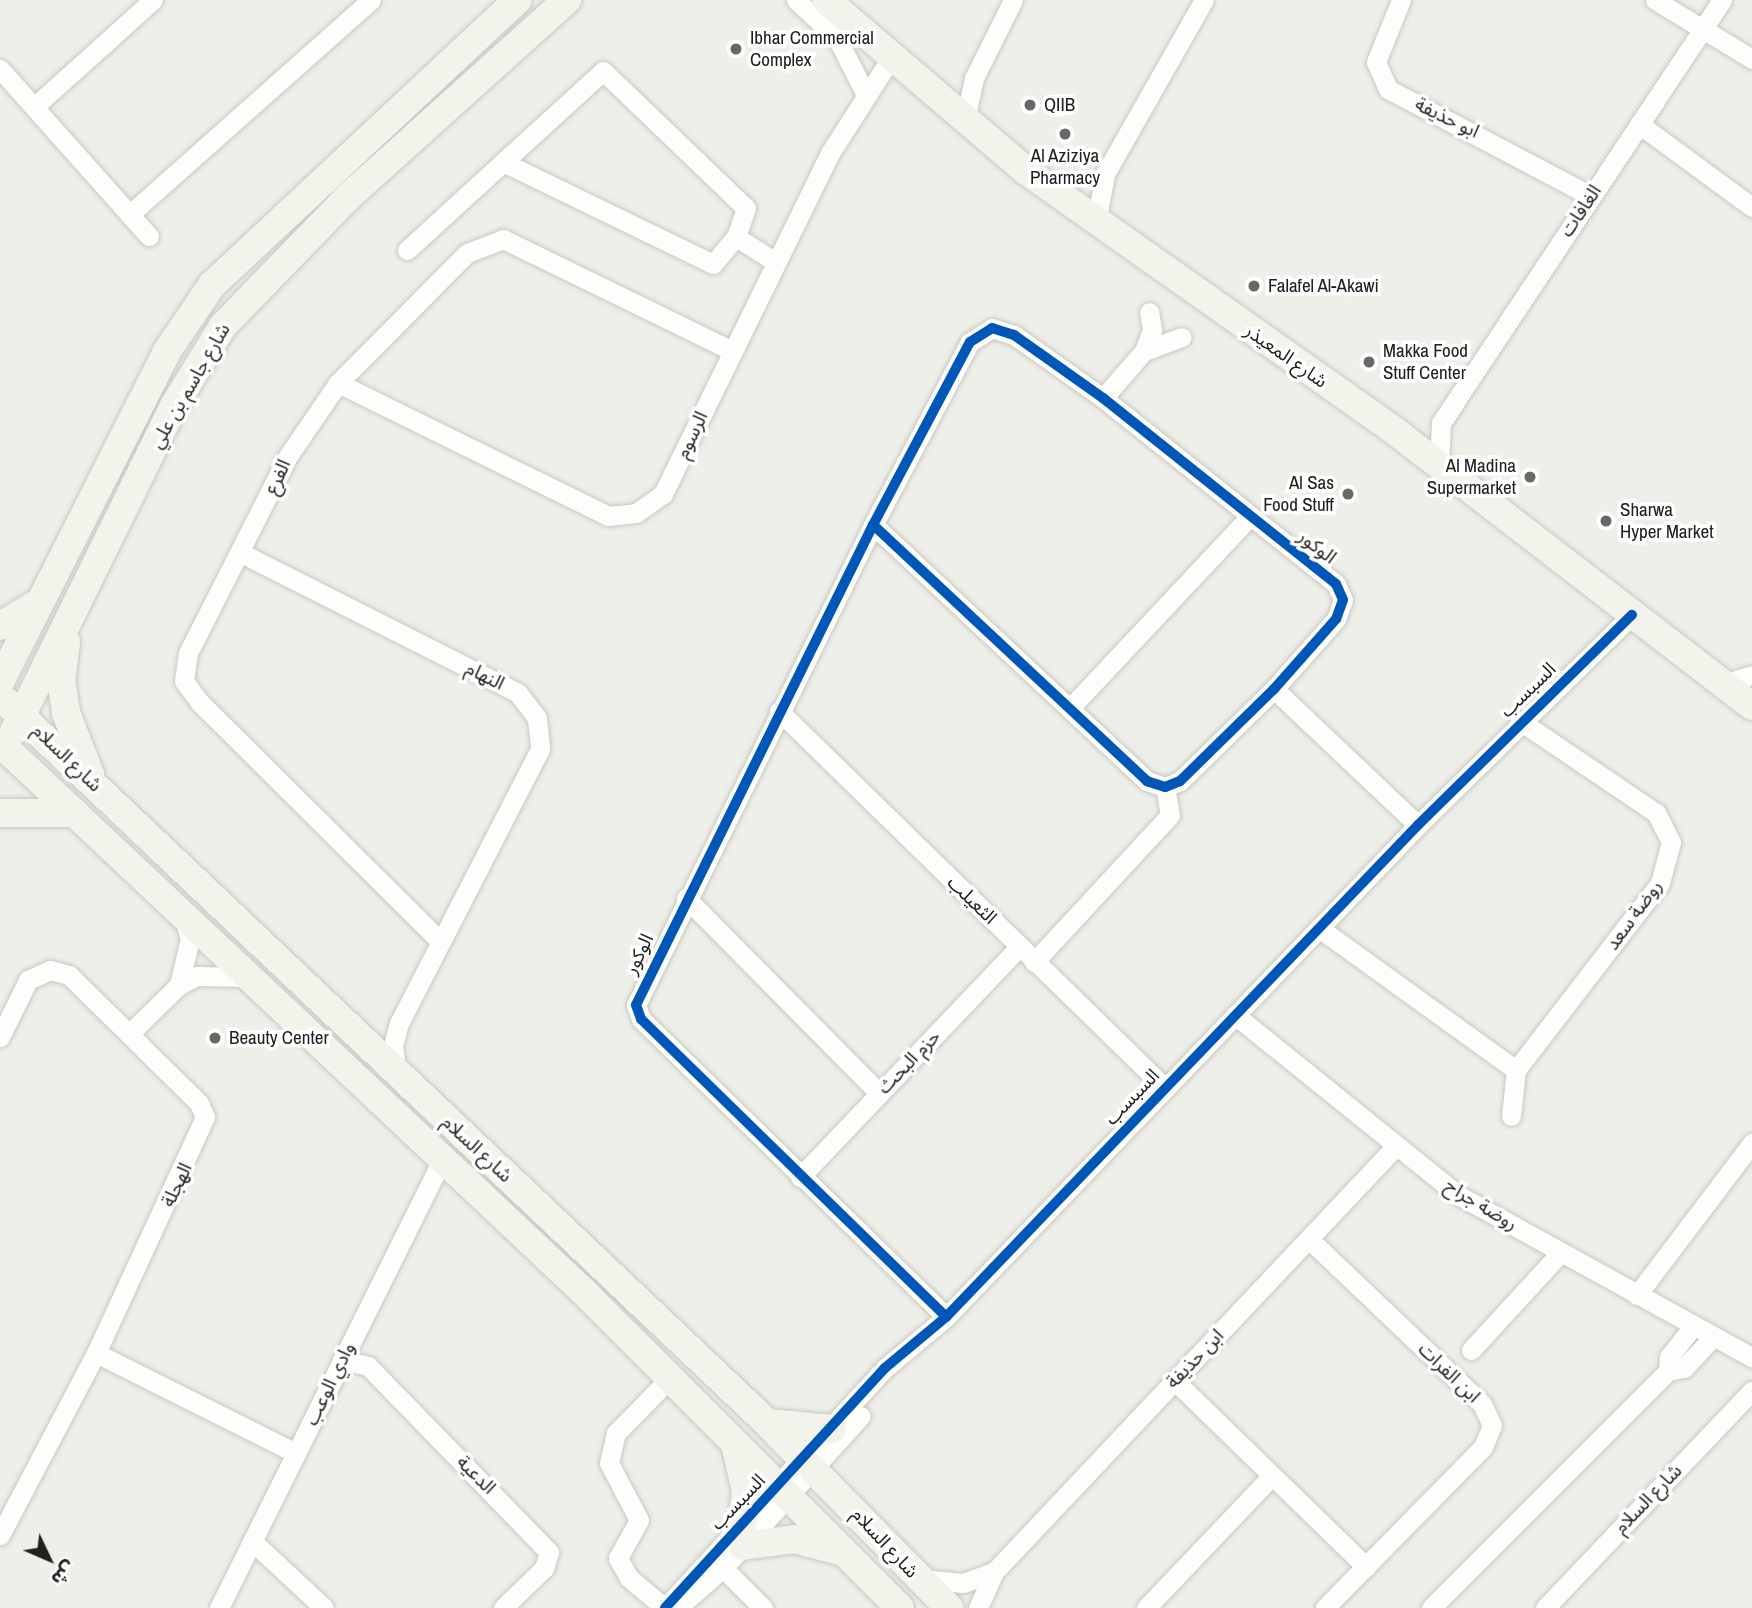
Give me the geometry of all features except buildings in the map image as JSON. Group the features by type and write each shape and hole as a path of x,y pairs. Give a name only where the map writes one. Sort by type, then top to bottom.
{"main road":[{"name":"شارع جاسم بن علي","path":"2,749 22,716 175,404 231,316 348,197 567,0"},
{"name":"شارع المعيذر","path":"826,0 943,102 1096,223 1400,435 1752,706"},
{"name":"شارع جاسم بن علي","path":"0,682 167,351 212,285 507,5"},
{"path":"0,626 43,599"},
{"path":"69,617 64,702 96,786"},
{"name":"شارع السلام","path":"0,696 768,1423 949,1608"},
{"name":"شارع السلام","path":"2,749 75,813 671,1377 780,1493 900,1608"},
{"path":"0,813 75,813"},
{"path":"768,1423 832,1429"},
{"path":"734,1442 746,1491 743,1535 794,1539 842,1552"}],"street":[{"path":"34,107 153,0"},
{"path":"130,214 371,0"},
{"path":"796,0 837,38 865,93"},
{"path":"965,120 974,78 1013,0"},
{"path":"1096,223 1105,174 1204,0"},
{"name":"ابو حذيفة","path":"1401,0 1376,62 1388,89 1591,196"},
{"path":"1655,0 1752,59"},
{"name":"الغافات","path":"1441,423 1722,0"},
{"name":"الرسوم","path":"338,383 608,516 636,513 663,494 774,261 865,93 891,58"},
{"path":"0,69 149,236"},
{"path":"407,250 507,164 603,71 746,208 736,237 713,264 507,164"},
{"path":"943,102 974,78"},
{"path":"1639,124 1752,207"},
{"path":"1064,198 1105,174"},
{"path":"736,237 774,261"},
{"name":"الفرع","path":"439,940 184,681 188,653 243,554 288,456 338,383 467,253 503,239 733,351"},
{"path":"1103,398 1144,351 1152,330 1149,312"},
{"name":"الوكور","path":"946,1317 641,1019 640,992 873,525 970,342 992,328 1014,335 1103,398 1336,584 1343,600 1336,619 1273,689 1180,781 1165,787"},
{"path":"1144,351 1182,337"},
{"path":"1400,435 1441,423 1439,465"},
{"path":"1070,708 1250,516"},
{"path":"873,525 1147,781 1165,787 1170,815 1034,962"},
{"name":"النهام","path":"243,554 518,693 537,718 540,749 403,1014 393,1046 397,1073"},
{"name":"السبسب","path":"807,1465 832,1429 899,1354 946,1317 1418,825 1520,721 1632,615"},
{"path":"1723,684 1752,676"},
{"path":"1273,689 1418,825"},
{"name":"الثعيلب","path":"779,711 1165,1088"},
{"name":"روضة سعد","path":"1516,1070 1660,883 1671,842 1656,813 1520,721"},
{"path":"686,898 879,1093"},
{"path":"178,985 190,939 183,915"},
{"path":"1319,928 1516,1070 1511,1116"},
{"name":"حزم البحث","path":"800,1177 1019,947"},
{"name":"الهجلة","path":"0,1037 28,981 50,970 69,975 199,1103 205,1117 96,1353 0,1535"},
{"path":"129,1034 178,985 210,974 248,977"},
{"path":"357,1033 380,1031 403,1014"},
{"name":"روضة جراح","path":"1235,1015 1458,1195 1752,1357"},
{"path":"1637,1295 1752,1143"},
{"name":"ابن حذيفة","path":"978,1608 994,1572 1396,1146"},
{"name":"وادي الوعب","path":"219,1608 442,1160"},
{"name":"ابن الفرات","path":"1310,1240 1482,1404 1492,1425 1483,1447 1325,1608"},
{"path":"1471,1350 1561,1252"},
{"path":"1668,1371 1669,1357 1693,1326"},
{"name":"السبسب","path":"665,1608 743,1535 930,1331"},
{"path":"1431,1608 1668,1371 1684,1368 1713,1337"},
{"path":"96,1353 296,1453"},
{"name":"الدعية","path":"342,1360 368,1366 549,1552 544,1568 503,1608"},
{"path":"665,1608 629,1577 618,1558 639,1520 609,1463 616,1433 671,1377"},
{"path":"1174,1380 1270,1478 1366,1567"},
{"name":"شارع السلام","path":"1545,1608 1752,1391"},
{"path":"1146,1608 1270,1478"},
{"name":"السبسب","path":"677,1608 723,1567 743,1535"},
{"path":"252,1541 324,1608"},
{"path":"723,1567 764,1608"},
{"name":"ابن حذيفة","path":"916,1577 955,1584 994,1572"}],"cycle path":[{"path":"873,525 970,342 992,328 1014,335 1103,398 1336,584 1343,600 1336,619 1274,689 1180,781 1165,787 1147,781 873,525 636,1005 641,1019 946,1317"},
{"path":"665,1608 885,1368 946,1317 1418,825 1632,615"}],"place":[{"name":"Ibhar Commercial Complex","path":"736,49"},
{"name":"QIIB","path":"1030,105"},
{"name":"Al Aziziya Pharmacy","path":"1065,134"},
{"name":"Falafel Al-Akawi","path":"1254,286"},
{"name":"Makka Food Stuff Center","path":"1369,362"},
{"name":"Al Madina Supermarket","path":"1530,477"},
{"name":"Al Sas Food Stuff","path":"1348,494"},
{"name":"Sharwa Hyper Market","path":"1606,521"},
{"name":"Beauty Center","path":"215,1038"}]}
